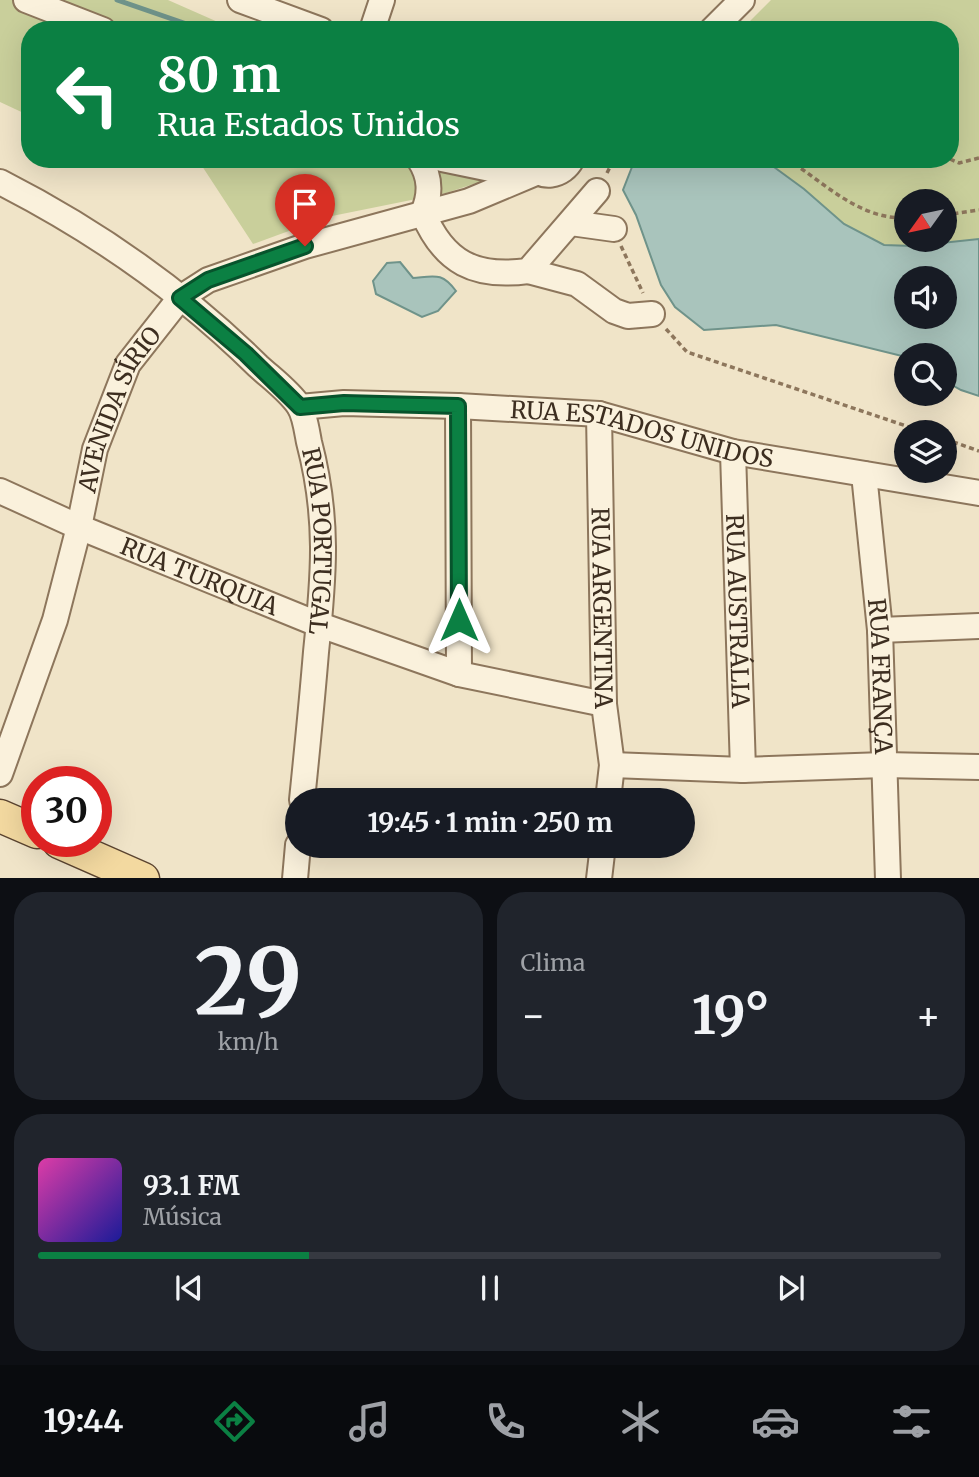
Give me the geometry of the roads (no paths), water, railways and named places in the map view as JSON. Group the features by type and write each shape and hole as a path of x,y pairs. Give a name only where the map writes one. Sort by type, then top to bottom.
{"main road":[{"path":"0,816 21,825"},
{"path":"94,857 143,878"}],"street":[{"path":"26,0 80,21"},
{"path":"240,0 297,21"},
{"path":"375,21 382,0"},
{"path":"721,21 742,0"},
{"path":"424,168 429,179 430,191 423,214 432,235 446,253 466,265 502,275 528,271 577,284 614,310 628,316 652,314"},
{"name":"AVENIDA SÍRIO","path":"0,774 55,620 79,527 95,449 128,364 180,298 208,280 305,246 470,201 529,169 555,174 565,168"},
{"path":"0,182 47,206 112,247 180,298 246,354 300,407"},
{"path":"528,271 597,191"},
{"path":"571,223 614,229"},
{"name":"RUA ESTADOS UNIDOS","path":"300,407 344,403 599,414 733,452 979,493"},
{"path":"458,406 459,674"},
{"name":"RUA PORTUGAL","path":"300,407 316,467 325,552 303,788"},
{"name":"RUA ARGENTINA","path":"599,414 604,704 612,765 609,788"},
{"name":"RUA AUSTRÁLIA","path":"733,452 743,770"},
{"name":"RUA FRANÇA","path":"864,474 880,630 888,878"},
{"name":"RUA TURQUIA","path":"0,491 79,527 320,625 459,674 604,704"},
{"path":"880,630 979,626"},
{"path":"612,765 743,770 884,765 979,767"},
{"path":"295,878 297,858"},
{"path":"599,878 601,858"}],"water":[{"path":"632,168 775,168 844,224 884,245 894,245 894,252 957,252 957,241 979,239 979,396 957,388 957,343 894,343 894,354 776,325 704,330 675,307 661,285 636,215 623,190"},
{"path":"400,262 413,278 442,278 456,291 438,311 422,317 376,294 373,281 387,263"}],"waterway":[{"path":"117,0 178,21"}]}
